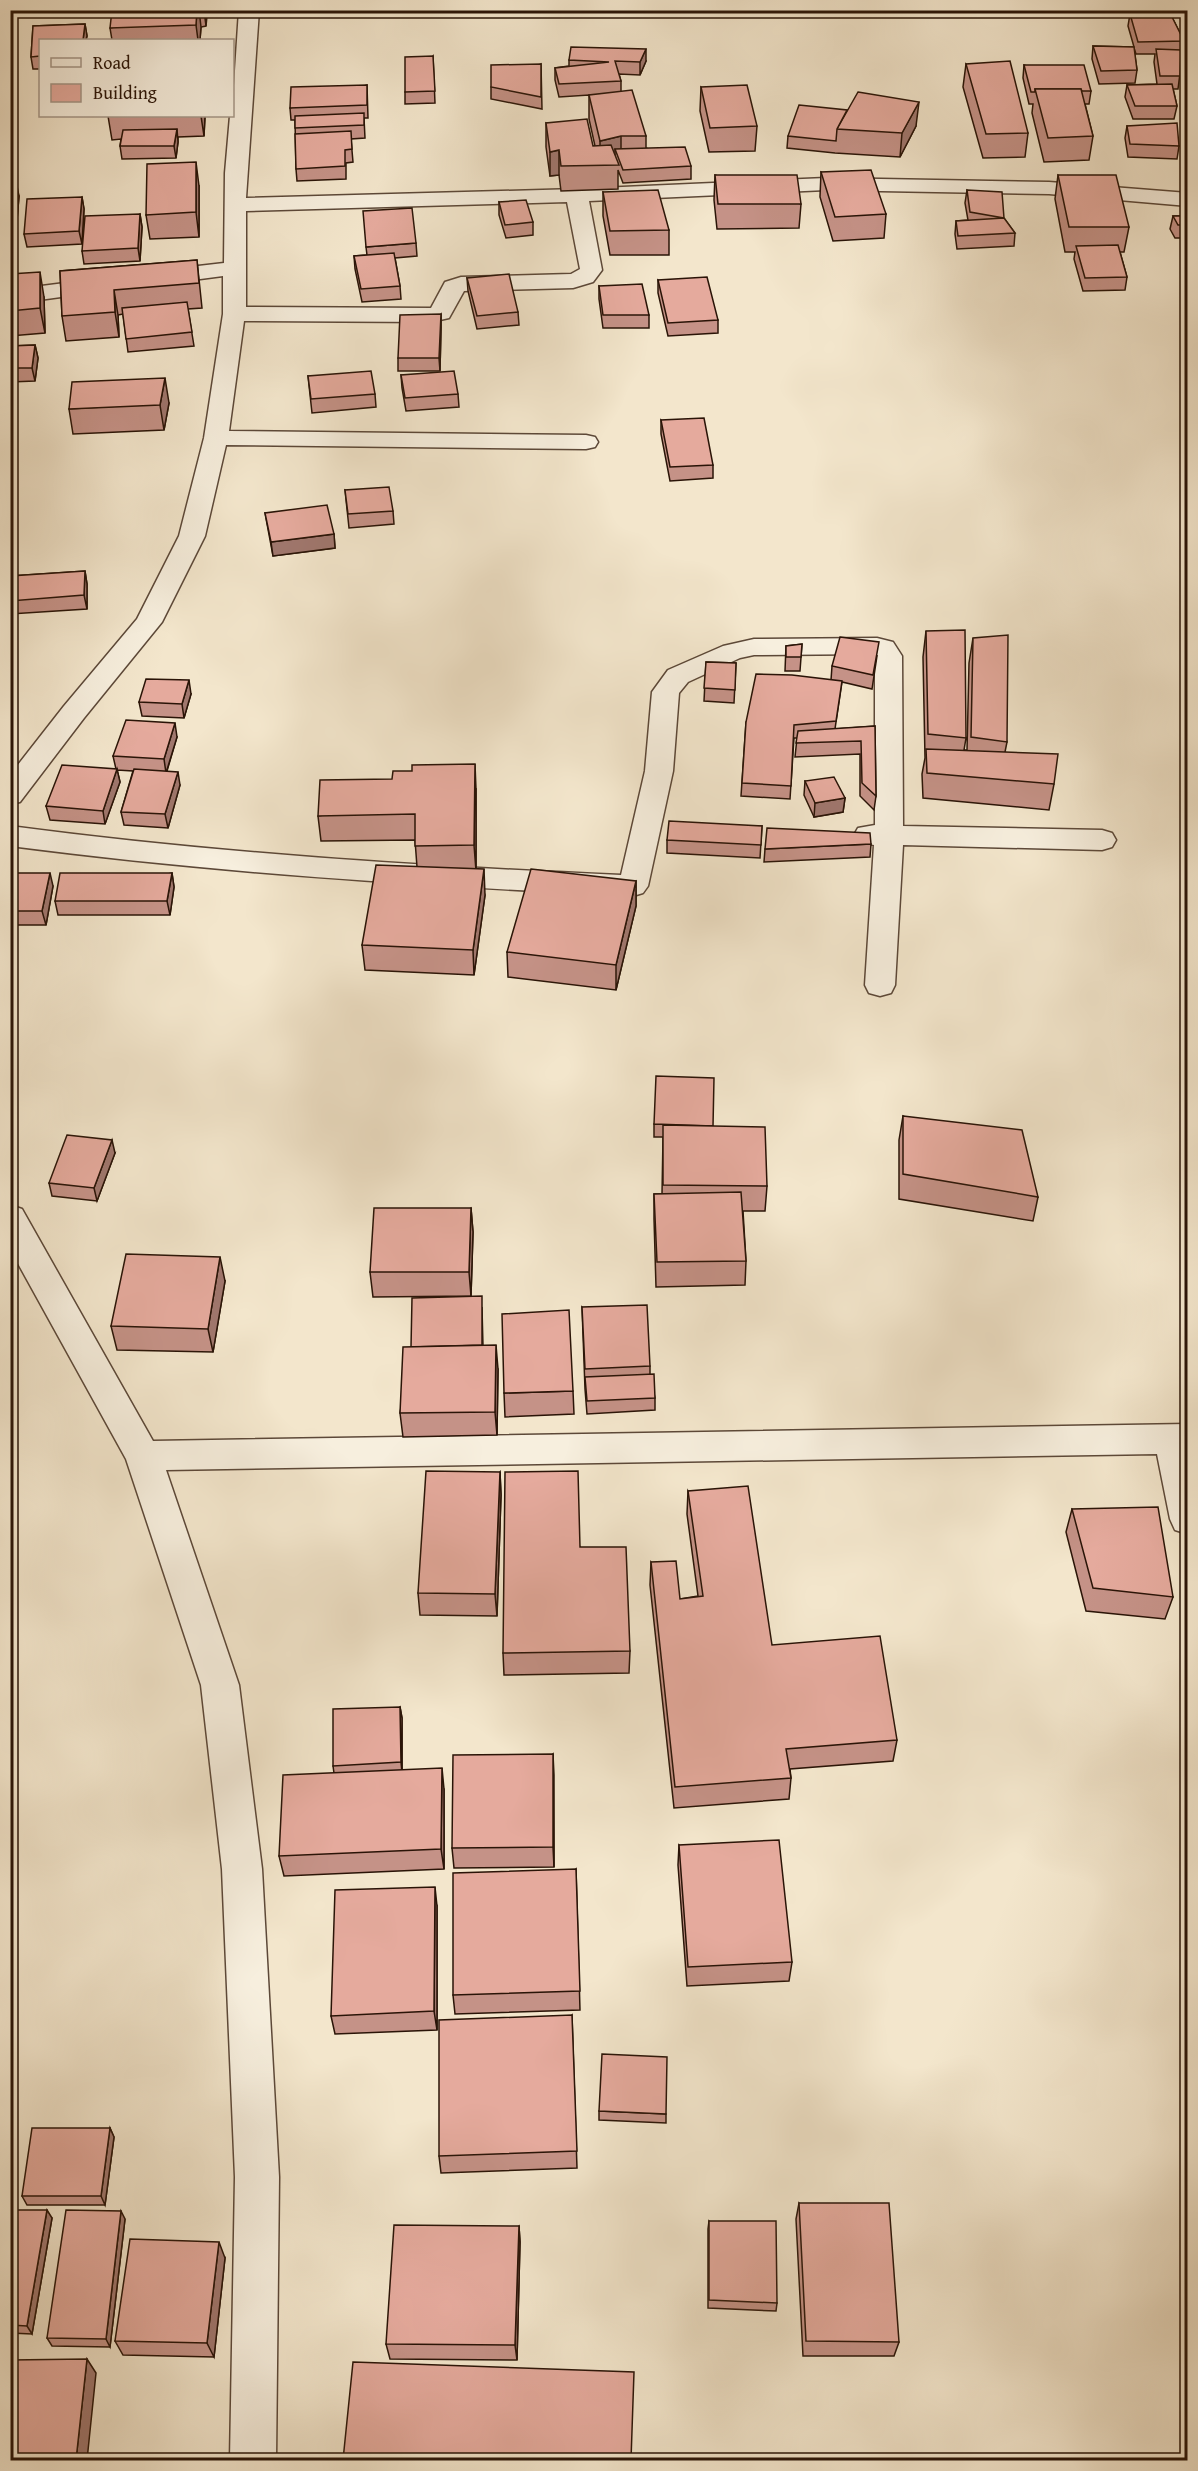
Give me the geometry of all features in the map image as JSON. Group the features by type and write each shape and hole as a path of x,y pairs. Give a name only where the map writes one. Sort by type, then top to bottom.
{"street":[{"path":"10,795 74,712 149,622 192,536 216,438 234,314 236,205 249,10"},
{"path":"236,205 577,195 826,184 1049,188 1188,200"},
{"path":"234,314 431,315 441,312 453,287 461,284 573,281 585,277 591,270 577,195"},
{"path":"10,297 234,268"},
{"path":"216,438 586,442"},
{"path":"10,836 70,845 631,898 656,830 666,692 678,676 732,652 754,647 867,645 884,648 889,656 889,836 880,985"},
{"path":"842,834 1102,840"},
{"path":"10,1218 143,1456 220,1685 242,1869 257,2176 252,2460"},
{"path":"143,1456 1180,1439 1188,1519"}],"building":[{"path":"112,10 197,10 196,25 110,28"},
{"path":"1170,13 1184,41 1138,42 1130,14"},
{"path":"85,24 83,39 39,39 39,56 31,57 33,26"},
{"path":"1093,46 1134,47 1137,70 1101,71"},
{"path":"571,47 646,49 640,62 615,61 621,81 559,84 555,68 609,62 569,60"},
{"path":"1156,49 1181,50 1180,76 1160,76"},
{"path":"433,56 435,91 405,92 405,57"},
{"path":"1010,61 1028,133 986,134 966,64"},
{"path":"541,64 541,97 491,87 491,65"},
{"path":"1024,65 1084,65 1091,91 1035,89 1035,92 1031,92"},
{"path":"1172,84 1177,106 1135,106 1127,85"},
{"path":"367,85 367,105 290,108 291,87"},
{"path":"747,85 757,126 710,128 701,87"},
{"path":"1035,89 1081,89 1093,136 1048,138"},
{"path":"632,90 646,136 621,136 600,141 589,95"},
{"path":"858,92 919,102 902,133 837,129"},
{"path":"799,105 847,110 837,129 836,141 788,136"},
{"path":"364,113 364,125 295,128 295,116"},
{"path":"587,119 593,146 611,145 619,165 561,166 559,150 550,152 546,123"},
{"path":"1177,123 1179,146 1130,144 1127,126"},
{"path":"177,129 174,146 120,146 123,130"},
{"path":"351,131 352,149 345,150 345,166 296,169 295,134"},
{"path":"685,147 691,166 623,170 615,149"},
{"path":"196,162 196,212 146,215 147,164"},
{"path":"871,170 886,214 835,217 821,172"},
{"path":"14,171 10,219 10,172"},
{"path":"715,175 797,175 801,204 718,204"},
{"path":"1058,175 1116,175 1129,227 1069,227"},
{"path":"658,190 669,230 610,231 603,192"},
{"path":"967,190 1002,192 1004,218 970,212"},
{"path":"82,197 79,231 24,234 27,199"},
{"path":"526,200 533,222 505,225 499,202"},
{"path":"412,208 416,243 366,247 363,211"},
{"path":"140,214 138,248 82,251 85,216"},
{"path":"1173,216 1188,216 1188,225 1178,225"},
{"path":"1004,218 1015,233 958,236 956,221"},
{"path":"1118,245 1127,277 1085,278 1076,246"},
{"path":"394,253 400,286 361,289 354,256"},
{"path":"197,260 199,283 114,290 115,312 62,316 60,271"},
{"path":"40,272 40,308 10,311 10,274"},
{"path":"509,274 518,312 477,316 467,278"},
{"path":"707,277 718,320 668,323 658,280"},
{"path":"642,284 649,315 603,315 599,286"},
{"path":"187,302 192,332 126,339 122,308"},
{"path":"441,314 439,358 398,358 400,315"},
{"path":"35,345 32,368 10,368 10,346"},
{"path":"371,371 375,394 311,399 308,376"},
{"path":"454,371 458,394 405,398 401,375"},
{"path":"165,378 160,405 69,409 72,382"},
{"path":"704,418 713,465 670,467 661,420"},
{"path":"389,487 393,511 348,514 345,490"},
{"path":"327,505 334,534 271,542 265,513"},
{"path":"85,571 84,595 10,601 10,576"},
{"path":"965,630 966,738 928,734 926,631"},
{"path":"1008,635 1007,742 971,737 973,638"},
{"path":"840,637 879,642 873,675 832,666"},
{"path":"802,644 801,657 786,657 786,646"},
{"path":"706,662 736,663 735,690 704,688"},
{"path":"756,674 792,675 842,681 836,721 794,725 791,786 742,783 746,722"},
{"path":"146,679 189,680 182,704 139,702"},
{"path":"126,720 175,723 164,759 113,756"},
{"path":"875,726 876,796 862,783 861,741 796,743 798,731"},
{"path":"926,749 1058,754 1054,784 927,773"},
{"path":"475,764 474,845 415,846 415,814 318,816 320,780 392,779 393,771 412,771 412,765"},
{"path":"62,765 117,769 103,811 46,806"},
{"path":"134,769 178,772 165,814 121,812"},
{"path":"834,777 845,798 815,803 805,781"},
{"path":"669,821 762,826 761,845 667,840"},
{"path":"767,828 870,833 871,844 765,849"},
{"path":"376,865 484,869 473,950 362,945"},
{"path":"531,869 636,881 616,965 507,952"},
{"path":"10,873 50,873 42,911 10,911"},
{"path":"60,873 172,873 167,901 55,901"},
{"path":"656,1076 714,1078 713,1126 654,1124"},
{"path":"903,1116 1022,1130 1038,1197 903,1174"},
{"path":"663,1125 765,1127 767,1186 663,1185"},
{"path":"67,1135 112,1140 94,1188 49,1183"},
{"path":"741,1192 746,1261 657,1262 654,1194"},
{"path":"374,1208 471,1208 469,1272 370,1272"},
{"path":"126,1254 220,1257 208,1329 111,1326"},
{"path":"482,1296 482,1345 411,1347 412,1298"},
{"path":"647,1305 650,1366 585,1369 582,1307"},
{"path":"569,1310 573,1391 504,1393 502,1314"},
{"path":"496,1345 495,1412 400,1413 403,1347"},
{"path":"654,1374 655,1398 587,1401 585,1377"},
{"path":"426,1471 500,1472 495,1594 418,1593"},
{"path":"578,1471 580,1547 626,1547 630,1651 503,1653 505,1472"},
{"path":"748,1486 772,1645 880,1636 897,1740 786,1749 791,1778 675,1787 651,1562 676,1561 680,1599 703,1596 688,1491"},
{"path":"1158,1507 1173,1597 1093,1588 1072,1509"},
{"path":"400,1707 401,1762 333,1766 333,1709"},
{"path":"553,1754 553,1847 452,1848 453,1755"},
{"path":"442,1768 441,1849 279,1856 283,1775"},
{"path":"779,1840 792,1962 688,1967 679,1845"},
{"path":"576,1869 580,1991 453,1995 453,1873"},
{"path":"435,1887 434,2011 331,2016 335,1890"},
{"path":"572,2015 577,2151 439,2156 439,2020"},
{"path":"602,2054 667,2057 666,2114 599,2111"},
{"path":"32,2128 110,2128 101,2196 22,2196"},
{"path":"799,2203 889,2203 899,2342 806,2341"},
{"path":"10,2210 47,2210 27,2326 10,2325"},
{"path":"66,2210 121,2211 106,2339 47,2338"},
{"path":"709,2221 776,2221 777,2303 709,2300"},
{"path":"394,2225 519,2226 515,2345 386,2344"},
{"path":"130,2239 219,2242 207,2343 115,2341"},
{"path":"87,2359 76,2460 10,2460 10,2360"},
{"path":"353,2362 634,2372 631,2460 343,2460"}]}
